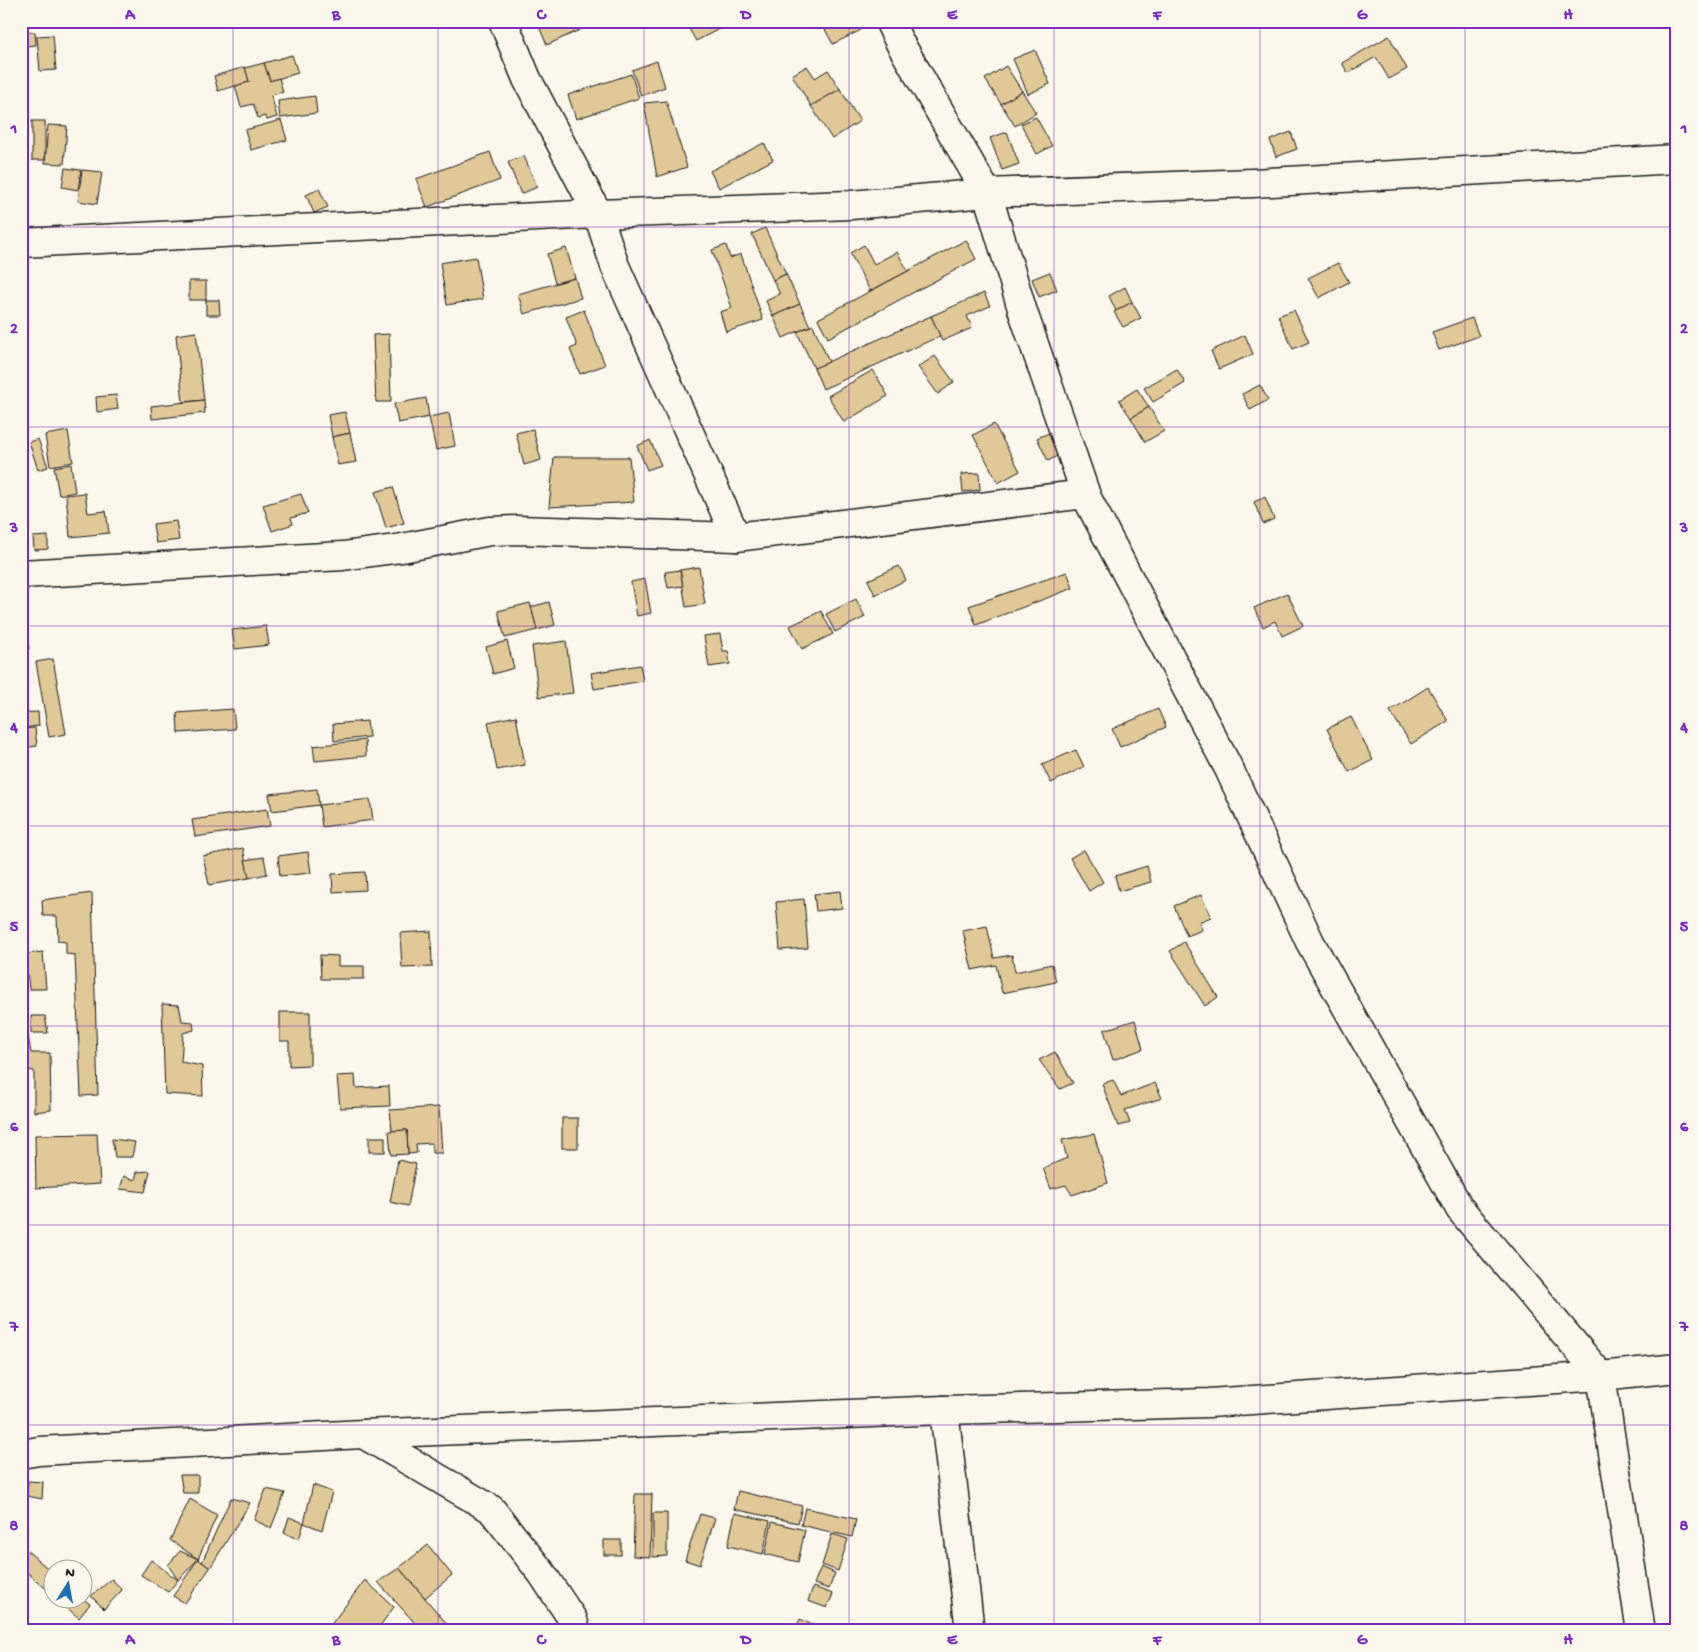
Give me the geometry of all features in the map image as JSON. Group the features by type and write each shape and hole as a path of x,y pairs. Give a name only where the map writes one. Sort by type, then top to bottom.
{"street":[{"path":"502,21 527,79 598,214 615,266 736,537"},
{"path":"889,21 987,193 1023,312 1085,494 1229,769 1310,942 1460,1209 1601,1376 1641,1631"},
{"path":"21,243 598,214 851,205 987,193 1253,183 1677,159"},
{"path":"21,574 343,556 402,548 490,531 517,530 736,537 1085,494"},
{"path":"21,1454 363,1434 944,1410 1210,1403 1601,1376 1677,1368"},
{"path":"944,1410 970,1631"},
{"path":"363,1434 491,1509 541,1572 573,1620 576,1631"}],"building":[{"path":"557,21 597,22 547,45 540,29"},
{"path":"695,21 723,21 725,26 696,41 687,25"},
{"path":"832,21 856,21 861,30 833,44 823,26"},
{"path":"24,32 35,32 36,45 25,46"},
{"path":"53,35 56,70 40,71 37,36"},
{"path":"1389,36 1407,69 1389,79 1376,57 1348,73 1342,63"},
{"path":"1035,50 1050,84 1028,94 1013,59"},
{"path":"292,55 298,73 270,81 264,63"},
{"path":"657,61 665,87 641,96 632,70"},
{"path":"264,63 270,81 279,78 283,92 271,95 277,117 267,120 265,116 258,118 253,104 241,107 235,86 249,82 245,68"},
{"path":"807,66 815,78 828,70 840,89 811,106 792,75"},
{"path":"1006,66 1022,91 1001,104 985,79"},
{"path":"245,67 249,82 218,91 214,76"},
{"path":"631,74 639,98 576,119 568,95"},
{"path":"840,89 860,121 832,139 811,106"},
{"path":"1022,91 1036,113 1015,126 1001,104"},
{"path":"315,96 317,113 280,118 278,101"},
{"path":"666,101 687,167 657,177 644,103"},
{"path":"1036,117 1052,146 1037,154 1021,124"},
{"path":"281,120 287,140 251,150 245,130"},
{"path":"32,121 45,121 45,160 32,160"},
{"path":"48,125 67,126 64,164 45,163"},
{"path":"1007,132 1019,164 1002,170 990,138"},
{"path":"1291,132 1297,149 1276,157 1270,140"},
{"path":"764,143 773,160 719,188 710,171"},
{"path":"490,152 500,180 427,207 416,179"},
{"path":"524,156 537,187 521,194 508,162"},
{"path":"21,160 24,160 24,188 21,188"},
{"path":"65,168 81,170 78,190 62,187"},
{"path":"82,170 102,172 97,204 78,201"},
{"path":"319,189 328,207 314,213 306,195"},
{"path":"765,228 786,274 773,280 752,234"},
{"path":"966,240 976,259 828,338 818,319"},
{"path":"726,245 730,258 741,254 763,320 726,332 720,312 732,308 712,250"},
{"path":"864,245 874,264 897,252 908,271 870,291 850,253"},
{"path":"566,248 575,278 555,283 547,254"},
{"path":"476,257 483,299 447,305 440,263"},
{"path":"1338,263 1349,282 1319,298 1308,278"},
{"path":"1050,272 1057,290 1039,297 1032,279"},
{"path":"786,274 800,304 773,316 766,301 780,294 773,280"},
{"path":"575,278 581,298 524,314 518,294"},
{"path":"189,281 206,281 206,300 189,300"},
{"path":"1125,287 1132,302 1116,311 1109,296"},
{"path":"984,293 990,306 967,316 972,328 942,341 931,316"},
{"path":"206,300 219,300 220,315 206,315"},
{"path":"1132,302 1141,318 1123,327 1114,312"},
{"path":"800,304 810,326 783,338 773,316"},
{"path":"584,310 605,365 580,374 570,349 577,346 566,317"},
{"path":"1294,310 1309,342 1293,349 1278,316"},
{"path":"931,316 940,336 823,389 814,368"},
{"path":"1472,318 1479,336 1439,350 1432,332"},
{"path":"813,325 829,362 814,368 797,332"},
{"path":"196,332 204,400 183,402 176,335"},
{"path":"389,334 391,402 376,402 373,335"},
{"path":"1245,335 1253,354 1219,369 1211,351"},
{"path":"935,356 954,382 938,394 918,367"},
{"path":"1177,369 1185,383 1153,402 1144,388"},
{"path":"873,370 888,396 844,422 828,396"},
{"path":"1260,385 1268,400 1250,410 1242,394"},
{"path":"1137,389 1149,407 1131,418 1119,400"},
{"path":"116,395 118,409 97,412 96,397"},
{"path":"426,398 429,417 398,423 394,404"},
{"path":"204,400 205,413 152,419 151,406"},
{"path":"1149,407 1164,431 1145,442 1131,418"},
{"path":"345,412 350,433 332,437 328,415"},
{"path":"449,413 455,446 436,450 429,417"},
{"path":"994,424 1020,471 998,483 973,435"},
{"path":"533,429 541,460 524,465 516,433"},
{"path":"68,431 73,462 50,466 45,435"},
{"path":"350,433 356,462 338,465 332,437"},
{"path":"1049,433 1059,455 1048,461 1037,438"},
{"path":"38,439 48,467 38,470 29,442"},
{"path":"650,440 661,465 647,470 637,446"},
{"path":"554,457 629,457 634,502 549,507"},
{"path":"71,464 75,492 59,495 54,467"},
{"path":"979,473 980,490 963,492 961,474"},
{"path":"393,487 404,523 386,528 375,492"},
{"path":"85,493 88,513 106,511 109,533 70,537 66,495"},
{"path":"301,494 308,513 291,518 293,524 272,531 263,505"},
{"path":"1265,497 1274,519 1263,524 1254,502"},
{"path":"176,521 179,540 156,543 153,524"},
{"path":"48,536 48,549 34,550 33,537"},
{"path":"899,566 906,580 875,595 868,580"},
{"path":"699,567 705,604 686,607 680,570"},
{"path":"680,570 683,586 668,588 665,572"},
{"path":"1067,572 1073,588 976,625 969,606"},
{"path":"645,579 651,613 637,616 631,582"},
{"path":"1287,593 1303,626 1282,636 1275,621 1263,627 1254,608"},
{"path":"856,599 865,617 835,632 826,614"},
{"path":"549,602 555,625 537,630 531,607"},
{"path":"530,603 537,630 505,638 498,611"},
{"path":"821,611 833,634 802,649 790,626"},
{"path":"266,626 269,645 235,649 232,630"},
{"path":"26,629 29,649 21,650 21,630"},
{"path":"720,634 723,651 728,651 730,664 709,667 704,636"},
{"path":"507,641 514,668 493,674 486,647"},
{"path":"566,641 573,693 539,697 532,646"},
{"path":"53,659 66,734 49,737 36,662"},
{"path":"640,665 643,681 594,689 591,673"},
{"path":"1428,687 1448,721 1411,744 1390,711"},
{"path":"233,709 235,729 178,733 177,713"},
{"path":"1158,709 1166,727 1120,747 1112,729"},
{"path":"38,712 39,726 21,728 21,713"},
{"path":"516,716 525,765 497,770 488,722"},
{"path":"1351,717 1373,760 1349,772 1327,729"},
{"path":"367,721 369,737 334,741 333,724"},
{"path":"35,728 37,746 21,748 21,729"},
{"path":"365,740 366,756 315,761 313,746"},
{"path":"1076,750 1084,767 1051,783 1042,765"},
{"path":"317,789 319,805 272,811 269,794"},
{"path":"370,799 373,820 322,827 319,805"},
{"path":"267,809 270,826 195,837 192,820"},
{"path":"243,848 249,878 209,885 203,856"},
{"path":"1084,850 1103,882 1089,891 1070,858"},
{"path":"308,852 311,873 280,876 278,856"},
{"path":"264,857 267,874 249,878 245,860"},
{"path":"1147,866 1151,882 1119,891 1115,876"},
{"path":"365,872 366,890 333,892 332,874"},
{"path":"840,891 842,908 816,911 814,894"},
{"path":"92,893 98,1095 81,1096 75,955 66,954 66,942 58,941 57,916 43,916 42,900"},
{"path":"1201,895 1211,917 1199,922 1202,930 1187,936 1174,906"},
{"path":"804,899 808,948 780,950 776,902"},
{"path":"987,926 994,958 1012,955 1015,972 1052,964 1056,982 1002,993 996,965 972,970 963,931"},
{"path":"431,931 432,967 402,968 400,933"},
{"path":"1184,942 1218,997 1205,1006 1170,951"},
{"path":"43,952 46,989 29,989 25,954"},
{"path":"320,955 338,956 338,966 364,966 364,979 321,979"},
{"path":"162,1004 179,1005 182,1021 193,1022 194,1030 183,1033 181,1062 202,1066 203,1096 165,1094"},
{"path":"280,1012 310,1012 310,1065 289,1066 289,1041 280,1041"},
{"path":"31,1016 45,1016 48,1033 31,1033"},
{"path":"1135,1020 1143,1049 1113,1060 1104,1030"},
{"path":"21,1034 28,1035 31,1053 50,1053 51,1110 34,1112 34,1071 21,1069"},
{"path":"1055,1052 1073,1083 1060,1089 1039,1060"},
{"path":"355,1075 356,1088 389,1086 390,1106 340,1108 337,1076"},
{"path":"1113,1080 1121,1096 1155,1083 1162,1098 1125,1110 1130,1123 1118,1126 1102,1084"},
{"path":"439,1107 442,1153 432,1153 432,1143 416,1144 417,1153 408,1154 407,1130 392,1131 390,1110"},
{"path":"562,1118 578,1118 578,1148 562,1148"},
{"path":"407,1130 408,1154 391,1155 389,1131"},
{"path":"97,1134 100,1184 36,1188 35,1135"},
{"path":"1094,1134 1108,1183 1072,1195 1066,1185 1051,1189 1043,1168 1067,1158 1062,1140"},
{"path":"369,1137 385,1137 385,1152 369,1152"},
{"path":"112,1139 135,1142 132,1157 115,1157"},
{"path":"398,1160 416,1164 408,1206 390,1202"},
{"path":"150,1171 145,1192 120,1189 124,1176 135,1180 137,1172"},
{"path":"180,1475 198,1475 198,1493 183,1493"},
{"path":"28,1481 43,1482 42,1499 27,1496"},
{"path":"313,1485 332,1492 322,1530 304,1523"},
{"path":"266,1489 285,1493 271,1528 254,1520"},
{"path":"738,1491 802,1506 798,1523 734,1509"},
{"path":"635,1494 652,1494 650,1557 633,1556"},
{"path":"231,1498 250,1503 210,1568 202,1562"},
{"path":"190,1499 217,1515 198,1559 170,1540"},
{"path":"805,1508 856,1519 852,1537 801,1525"},
{"path":"653,1513 667,1513 667,1556 653,1557"},
{"path":"735,1513 770,1521 763,1554 728,1546"},
{"path":"700,1514 715,1518 700,1565 685,1560"},
{"path":"289,1517 304,1523 299,1539 284,1533"},
{"path":"772,1522 805,1530 798,1562 765,1554"},
{"path":"832,1534 848,1539 838,1571 822,1565"},
{"path":"604,1540 621,1540 621,1555 604,1555"},
{"path":"428,1545 452,1575 425,1598 399,1568"},
{"path":"25,1549 42,1563 42,1585 21,1567 21,1551"},
{"path":"180,1551 198,1559 178,1580 168,1565"},
{"path":"198,1559 210,1568 185,1603 173,1596"},
{"path":"151,1560 178,1580 168,1592 141,1575"},
{"path":"821,1567 835,1573 829,1589 814,1584"},
{"path":"399,1568 453,1631 422,1631 378,1582"},
{"path":"112,1579 122,1590 104,1609 92,1595"},
{"path":"365,1580 394,1607 376,1631 326,1631"},
{"path":"813,1587 833,1594 827,1608 808,1601"},
{"path":"70,1610 85,1610 79,1618"},
{"path":"800,1619 825,1631 794,1631"}]}
